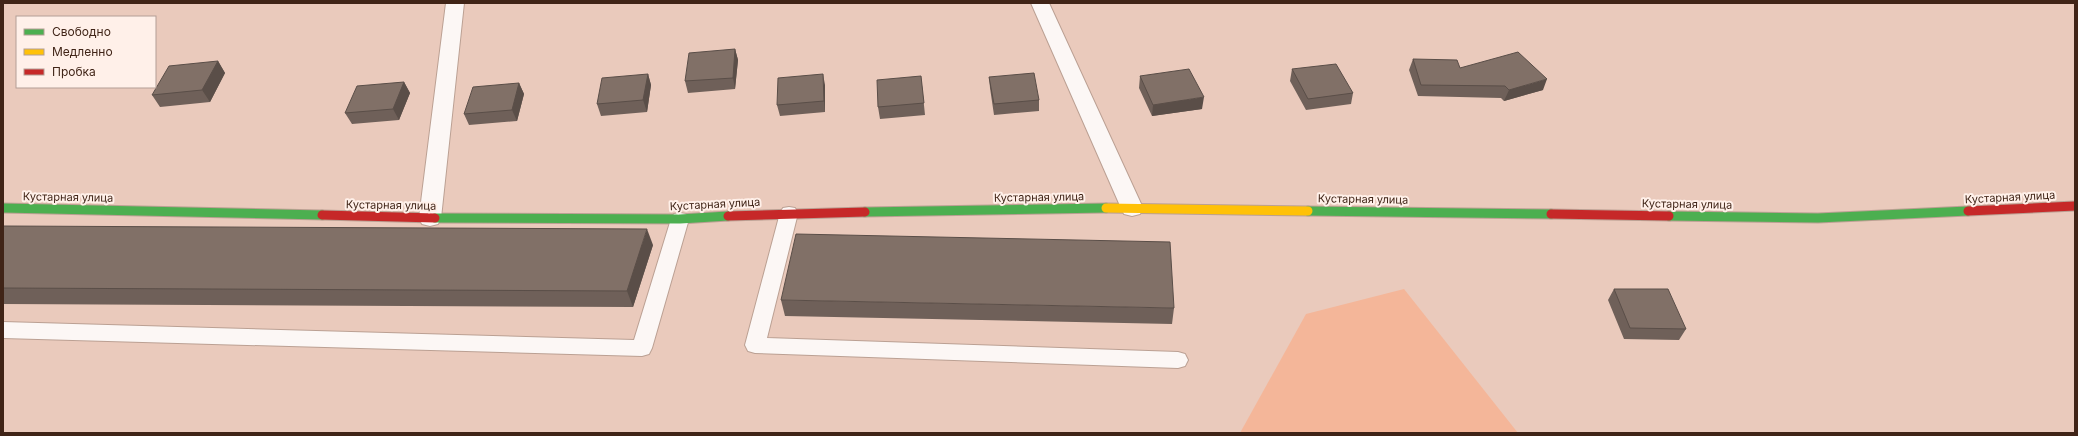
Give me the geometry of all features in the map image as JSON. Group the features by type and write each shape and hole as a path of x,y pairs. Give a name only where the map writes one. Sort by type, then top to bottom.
{"main road":[{"name":"Кустарная улица","path":"3,208 430,218 680,219 789,213 1132,208 1818,218 2075,206"}],"street":[{"path":"430,218 455,3"},
{"path":"1040,3 1132,208"}],"lane":[{"path":"789,213 755,345 1178,360"},
{"path":"3,330 642,348 680,219"}],"shaded area":[{"path":"1404,289 1518,433 1240,433 1306,314"}],"building":[{"path":"735,49 733,78 685,81 689,53"},
{"path":"1518,52 1547,79 1509,90 1505,86 1421,85 1413,59 1457,60 1460,68"},
{"path":"218,61 202,90 152,95 169,66"},
{"path":"1336,64 1353,93 1308,99 1292,69"},
{"path":"1189,69 1204,97 1153,105 1140,76"},
{"path":"1034,73 1039,100 994,104 989,77"},
{"path":"648,74 643,100 597,104 602,78"},
{"path":"823,74 824,101 777,105 778,78"},
{"path":"921,76 924,103 878,107 877,80"},
{"path":"404,82 393,109 345,113 357,86"},
{"path":"519,83 512,110 464,114 473,87"},
{"path":"3,226 647,229 627,291 3,288"},
{"path":"796,234 1170,242 1174,308 781,300"},
{"path":"1614,289 1668,289 1686,329 1630,328"}],"traffic: fast":[{"path":"3,208 322,215"},
{"path":"865,212 1106,208"},
{"path":"1308,211 1551,214"},
{"path":"1669,216 1818,218 1968,211"},
{"path":"435,218 680,219 728,216"}],"traffic: slow":[{"path":"1106,208 1308,211"}],"traffic: jam":[{"path":"1968,211 2075,206"},
{"path":"728,216 865,212"},
{"path":"1551,214 1669,216"},
{"path":"322,215 435,218"}]}
